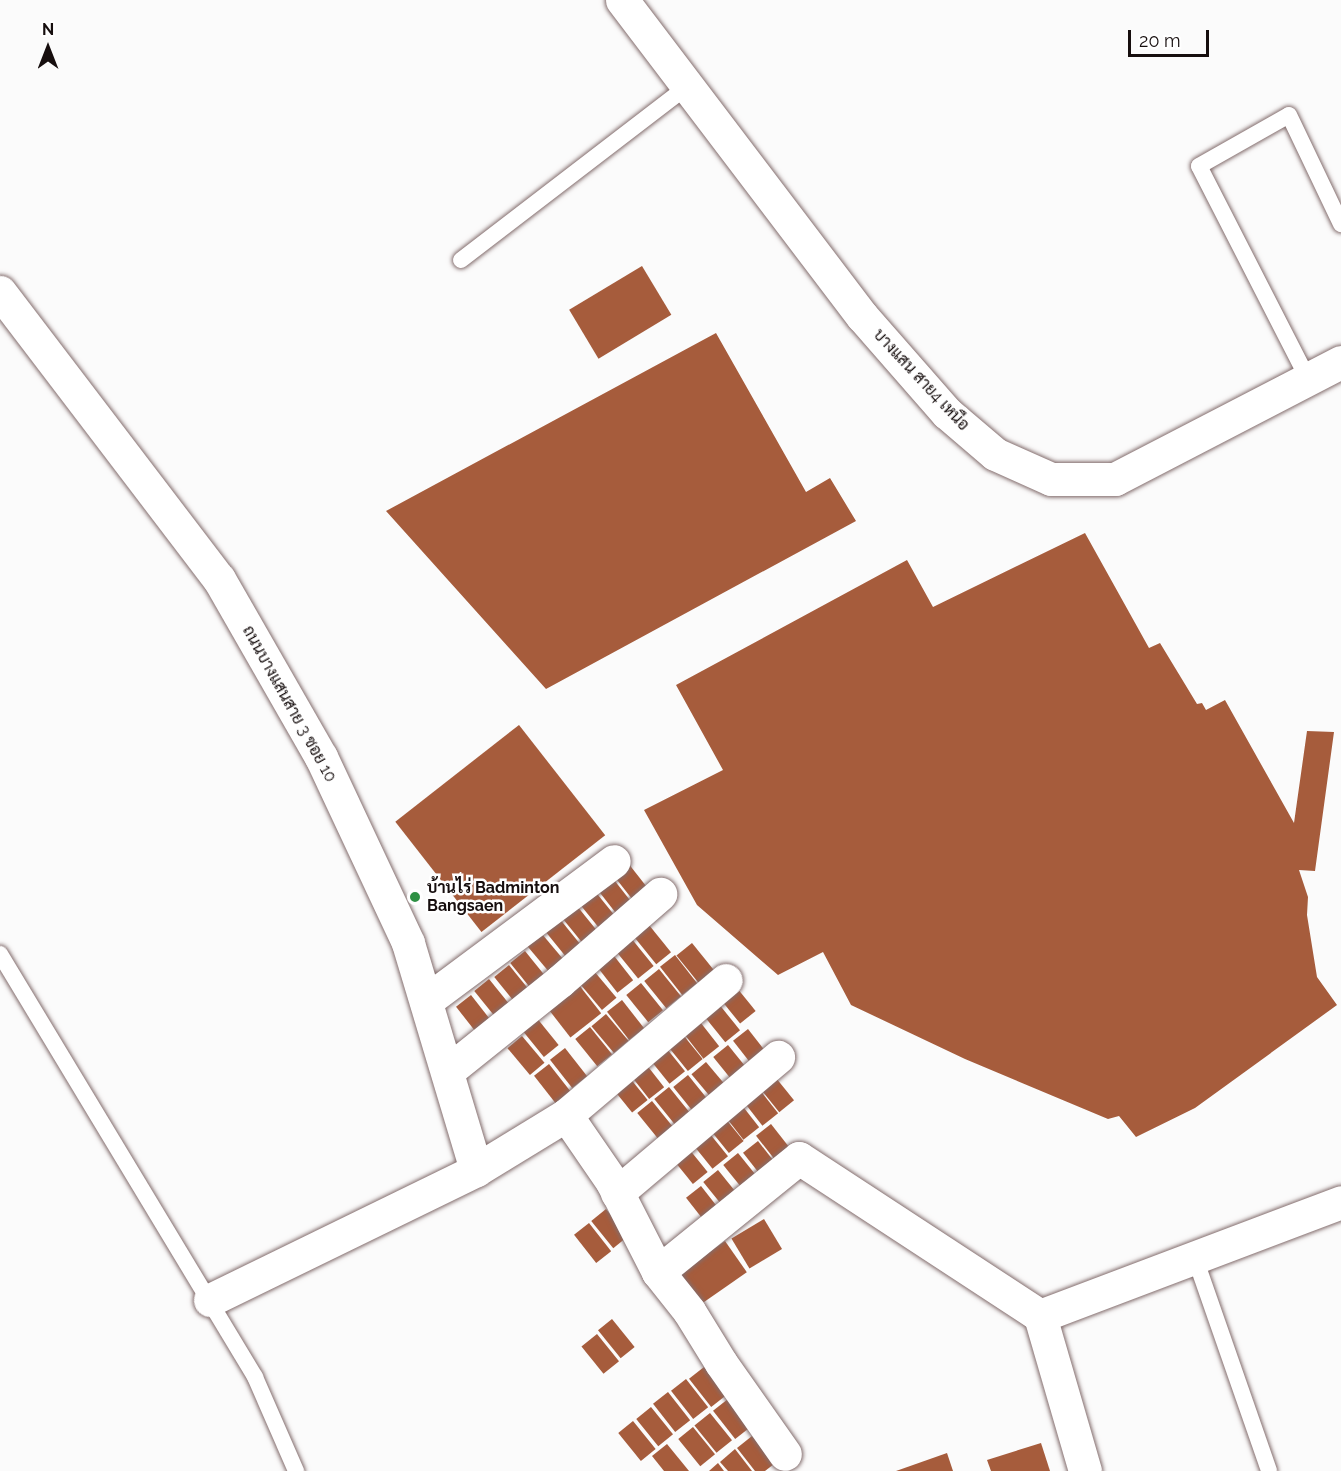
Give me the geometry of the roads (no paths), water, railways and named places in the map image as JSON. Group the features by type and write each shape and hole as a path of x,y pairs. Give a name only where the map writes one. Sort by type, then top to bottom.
{"street":[{"name":"บางแสน สาย4 เหนือ","path":"623,0 862,316 947,413 994,454 1051,479 1115,479 1341,362"},
{"name":"ถนนบางแสนสาย 3 ซอย 10","path":"0,292 219,579 321,757 408,943 476,1170"},
{"path":"426,1001 614,861"},
{"path":"448,1071 560,981 660,894"},
{"path":"210,1300 476,1170 566,1115 726,980"},
{"path":"617,1193 778,1057"},
{"path":"566,1115 617,1193 658,1272 689,1311 721,1363 785,1454"},
{"path":"658,1272 799,1158 1040,1316 1085,1471"},
{"path":"1040,1316 1341,1202"}],"lane":[{"path":"461,260 688,86"},
{"path":"1308,379 1199,166 1289,115 1341,224"},
{"path":"0,954 255,1377 296,1471"},
{"path":"1195,1258 1269,1471"}],"place":[{"name":"บ้านไร่ Badminton Bangsaen","path":"415,897"}]}
